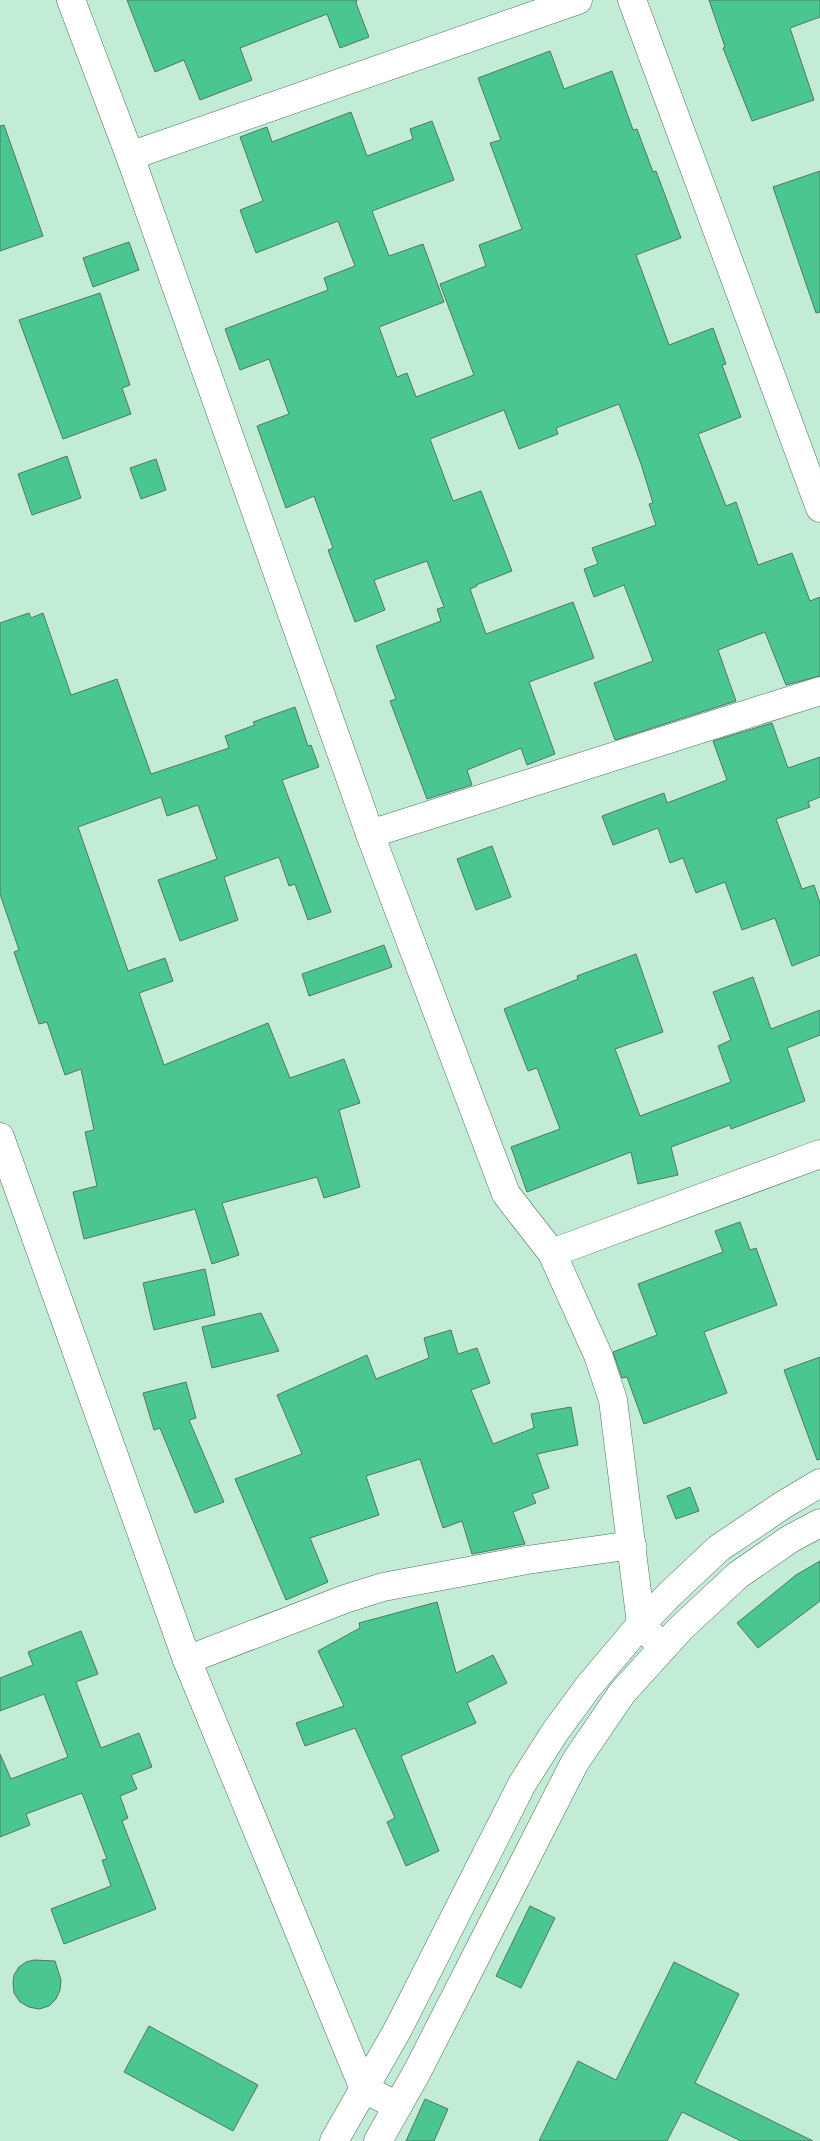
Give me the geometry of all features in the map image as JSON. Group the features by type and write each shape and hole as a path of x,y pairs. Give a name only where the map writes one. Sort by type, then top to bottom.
{"street":[{"path":"72,0 130,156 370,834 506,1194 552,1253 598,1355 613,1400 641,1624 663,1648"},
{"path":"130,156 578,0"},
{"path":"632,0 820,508"},
{"path":"370,834 820,691"},
{"path":"0,1137 187,1660 364,2089 398,2106"},
{"path":"552,1253 820,1154"},
{"path":"334,2141 396,2032 522,1784 555,1732 588,1687 641,1624 720,1548 783,1505 820,1483"},
{"path":"378,2141 421,2064 575,1762 622,1693 680,1629 738,1575 790,1540 820,1524"},
{"path":"187,1660 345,1598 383,1587 527,1560 632,1545"}],"building":[{"path":"127,0 357,0 356,3 369,37 340,48 327,14 240,48 252,80 200,100 184,60 155,72"},
{"path":"709,0 820,0 820,17 790,28 814,100 752,121 723,48 725,47"},
{"path":"550,51 564,89 612,71 633,130 637,129 653,172 656,171 681,238 636,255 669,345 713,328 726,364 722,365 741,417 698,434 726,506 736,502 758,565 792,553 810,601 820,597 820,676 786,685 765,632 718,650 736,701 615,740 594,683 653,661 624,585 594,597 584,569 598,564 592,548 656,525 649,504 653,503 641,464 619,404 556,428 558,434 519,449 504,410 430,439 453,501 481,491 512,571 470,589 486,634 573,602 594,658 529,682 555,754 527,765 521,748 467,770 472,785 427,799 390,701 396,699 376,646 441,621 437,609 444,607 427,561 374,580 385,610 355,622 328,550 333,548 314,496 286,508 257,426 289,414 269,359 240,370 225,329 328,290 324,278 355,266 338,221 256,253 240,210 263,201 240,137 267,127 272,142 351,112 367,156 413,139 410,129 432,121 454,180 372,211 389,256 423,244 444,302 379,327 397,377 407,373 416,397 474,375 440,284 486,266 479,245 522,229 490,143 501,140 478,78"},
{"path":"4,125 43,236 0,251 0,126"},
{"path":"820,171 820,312 816,313 773,187"},
{"path":"129,242 139,270 93,287 83,258"},
{"path":"100,293 130,385 122,388 131,414 63,439 19,320"},
{"path":"67,456 81,498 32,515 18,474"},
{"path":"156,459 166,490 141,499 130,468"},
{"path":"29,613 31,618 43,613 71,695 117,679 151,774 229,748 225,736 255,725 253,722 295,707 308,746 311,745 319,767 282,780 331,912 308,920 295,884 289,886 279,857 224,877 238,920 180,941 158,880 217,859 198,805 167,816 161,797 78,827 128,971 165,958 173,981 139,993 164,1065 268,1023 290,1078 344,1059 360,1103 339,1110 360,1187 324,1198 317,1177 222,1203 239,1255 212,1264 195,1209 84,1239 73,1192 97,1186 85,1132 94,1130 81,1069 65,1075 47,1022 39,1024 14,952 19,950 0,894 0,623"},
{"path":"772,723 788,768 820,757 820,797 808,802 810,807 776,819 802,889 814,885 820,903 820,955 792,966 775,918 742,930 725,882 696,893 683,858 670,863 658,828 613,845 602,816 664,793 667,803 727,780 713,741"},
{"path":"492,846 511,897 476,910 457,859"},
{"path":"384,945 392,967 309,996 302,974"},
{"path":"636,954 663,1032 615,1049 640,1116 731,1082 718,1046 731,1040 713,992 753,977 771,1029 820,1010 820,1035 787,1048 805,1101 731,1129 730,1125 671,1147 678,1175 638,1184 631,1152 527,1192 511,1147 560,1129 537,1068 528,1071 504,1009 578,979 577,976"},
{"path":"740,1222 750,1250 756,1248 777,1305 704,1332 727,1393 644,1424 627,1377 622,1378 613,1352 657,1335 638,1284 723,1252 715,1231"},
{"path":"205,1269 215,1315 154,1330 143,1283"},
{"path":"261,1313 279,1351 212,1368 202,1327"},
{"path":"451,1330 458,1354 477,1348 490,1383 471,1390 493,1444 534,1428 531,1414 571,1407 578,1445 537,1454 549,1488 532,1494 536,1503 513,1512 525,1544 472,1554 462,1521 443,1528 420,1459 366,1476 379,1515 310,1538 328,1582 286,1600 235,1479 302,1454 277,1395 367,1355 376,1379 429,1358 424,1338"},
{"path":"820,1357 820,1459 817,1460 784,1370"},
{"path":"186,1382 196,1418 189,1420 224,1502 195,1513 160,1428 154,1430 143,1393"},
{"path":"690,1487 699,1511 676,1519 667,1496"},
{"path":"820,1561 820,1601 758,1648 737,1623 796,1575"},
{"path":"437,1602 456,1673 493,1655 507,1683 467,1703 476,1723 401,1756 439,1851 406,1866 387,1822 395,1818 355,1728 305,1746 296,1723 344,1706 318,1651 360,1628 359,1623"},
{"path":"81,1631 98,1674 76,1682 101,1748 139,1733 152,1767 131,1775 137,1789 120,1796 128,1818 122,1821 156,1909 64,1944 51,1909 111,1886 102,1860 107,1859 82,1793 26,1814 30,1825 0,1837 0,1754 11,1779 68,1757 44,1694 0,1711 0,1678 33,1665 28,1652"},
{"path":"530,1906 555,1918 521,1988 496,1976"},
{"path":"34,1960 55,1961 61,1980 60,1990 56,1999 49,2006 39,2009 29,2007 20,2002 14,1993 14,1975 19,1967 26,1962"},
{"path":"674,1962 739,1994 695,2083 813,2141 741,2141 682,2112 667,2141 539,2141 578,2061 616,2080"},
{"path":"149,2026 258,2085 233,2131 124,2072"},
{"path":"425,2099 448,2109 434,2141 406,2141"}]}
